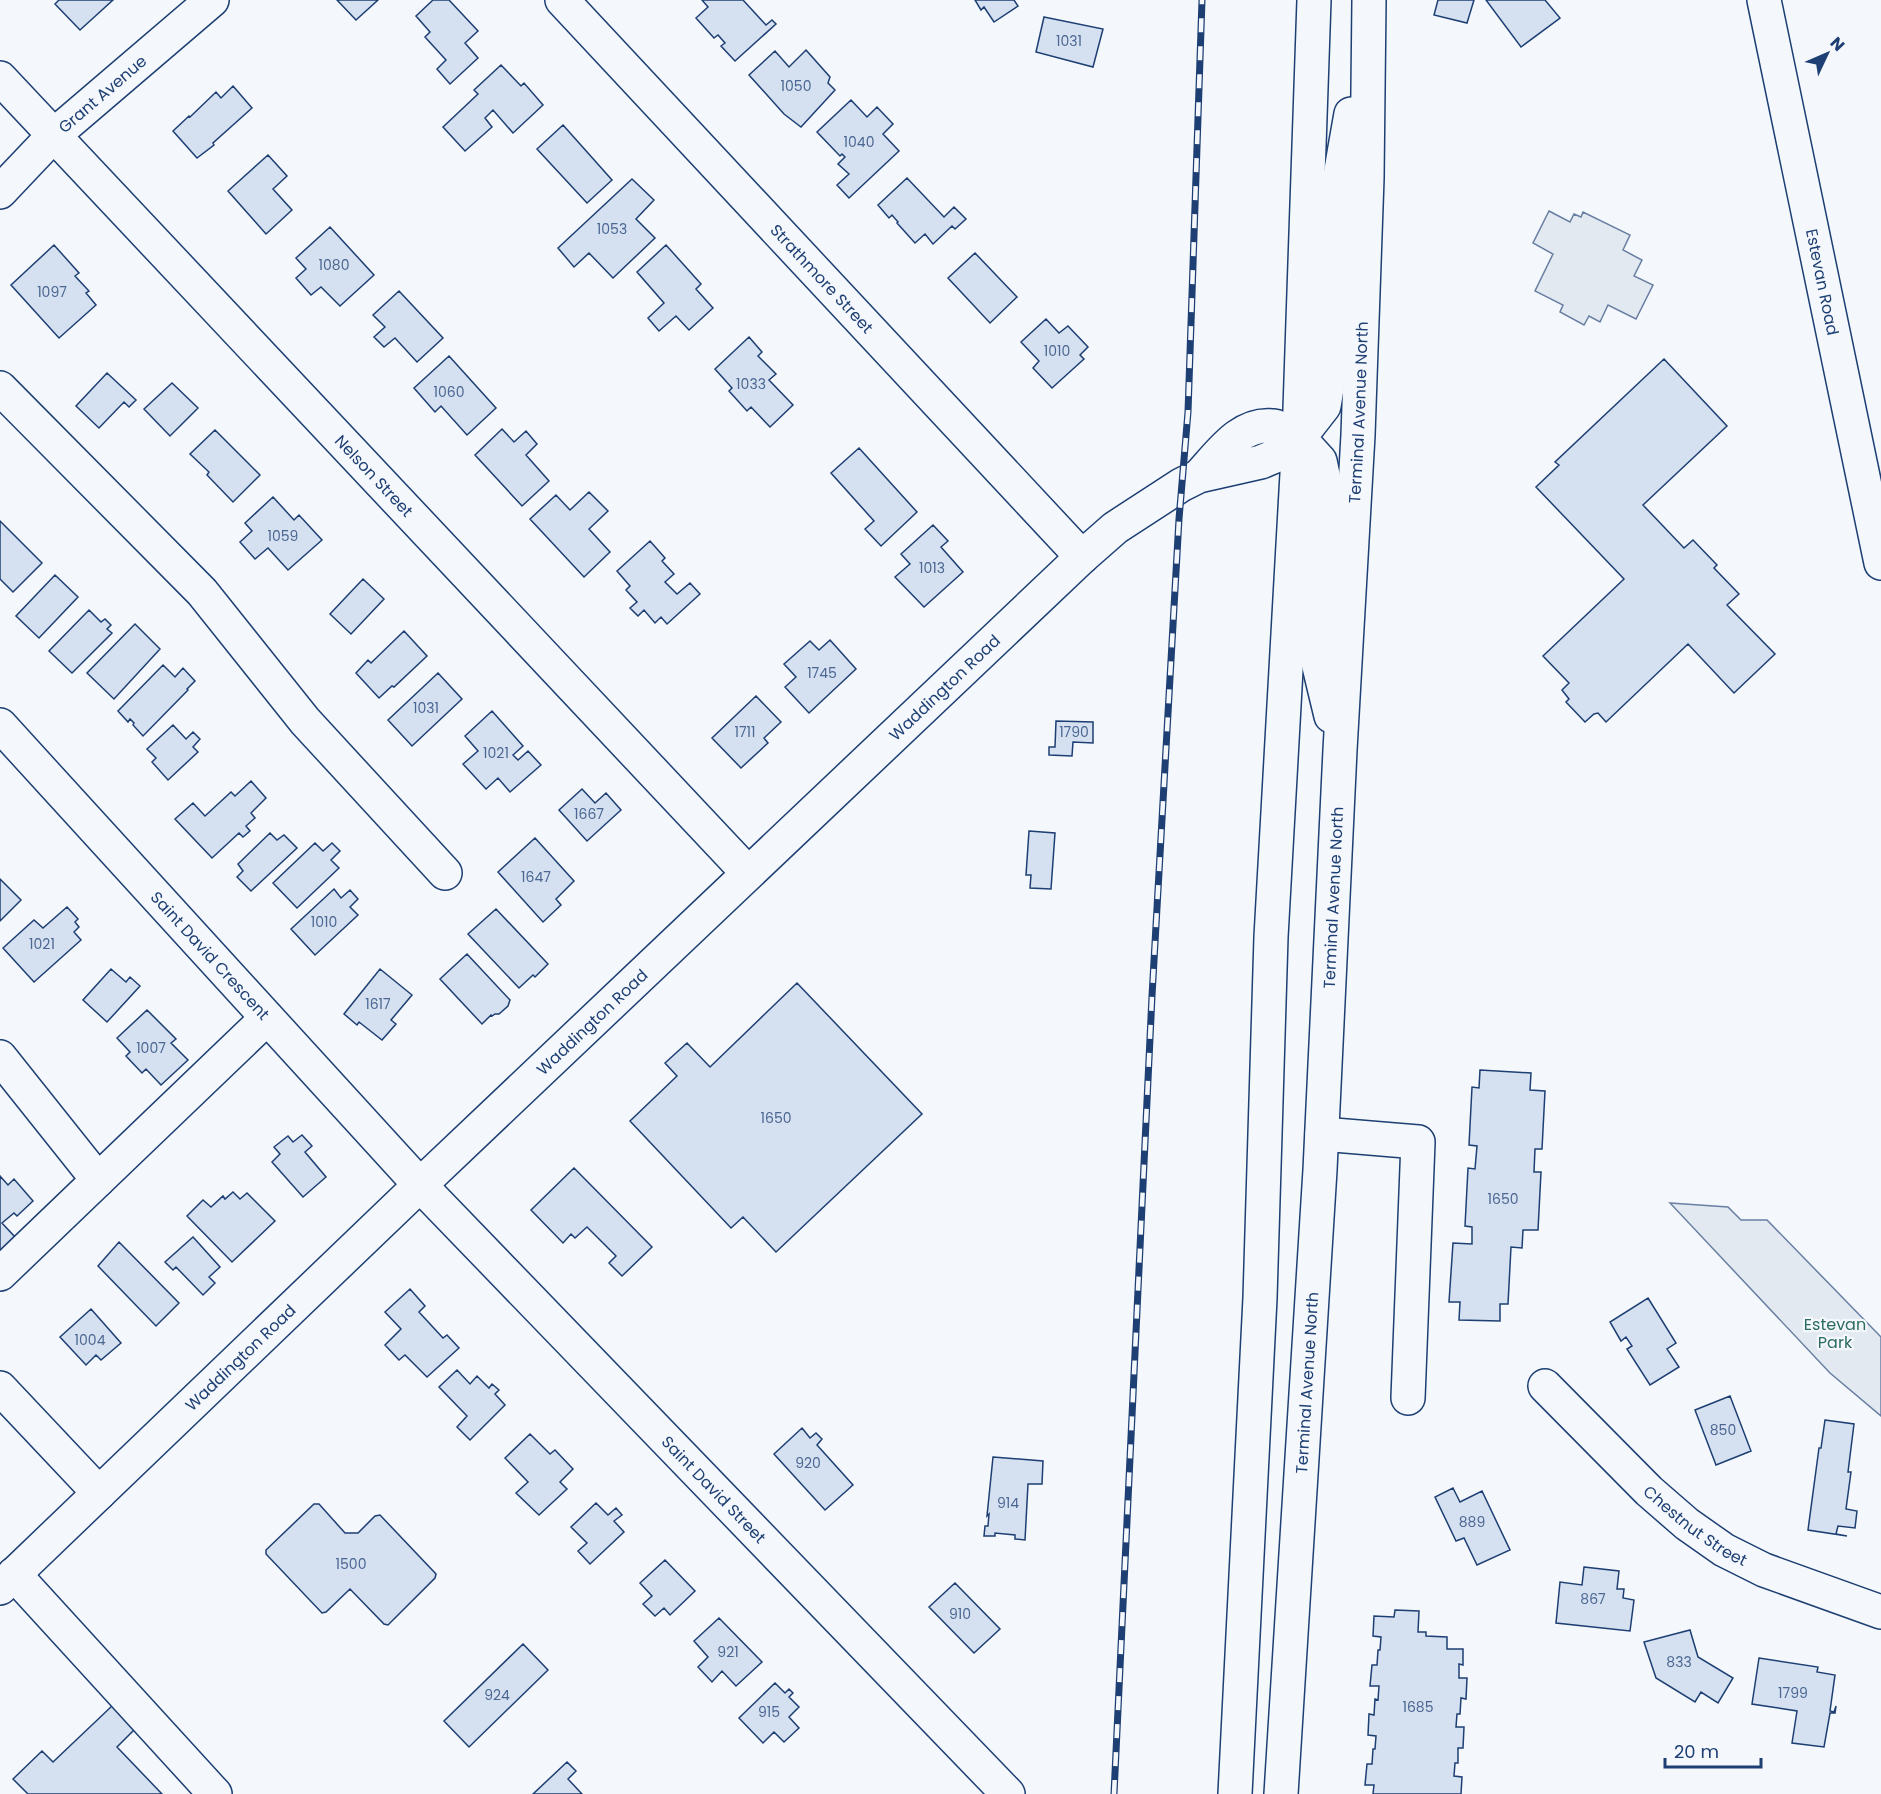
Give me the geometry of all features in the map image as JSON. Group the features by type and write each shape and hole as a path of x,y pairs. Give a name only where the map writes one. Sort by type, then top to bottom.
{"street":[{"name":"Grant Avenue","path":"0,192 53,136 212,0"},
{"name":"Strathmore Street","path":"562,0 1082,557"},
{"path":"1235,1794 1260,1298 1271,937 1299,438 1314,0"},
{"name":"Estevan Road","path":"1764,0 1881,563"},
{"name":"Waddington Road","path":"7,1581 420,1185 1082,557 1115,528 1181,485 1199,476 1261,462 1280,454 1299,438 1324,406 1330,371 1340,176 1369,9"},
{"name":"Terminal Avenue North","path":"1281,1794 1322,1134 1358,435 1369,9"},
{"name":"Nelson Street","path":"0,78 748,873"},
{"path":"0,388 202,592 305,721 445,873"},
{"path":"1299,438 1320,461 1328,498 1318,662 1340,750"},
{"name":"Saint David Crescent","path":"0,725 420,1185"},
{"path":"0,1274 267,1018"},
{"path":"0,1057 98,1180"},
{"path":"1322,1134 1418,1143 1408,1398"},
{"name":"Saint David Street","path":"420,1185 1008,1794"},
{"name":"Chestnut Street","path":"1545,1386 1649,1491 1688,1524 1724,1550 1764,1570 1881,1612"},
{"path":"0,1388 99,1493"},
{"path":"7,1581 215,1794"}],"green space":[{"path":"1549,211 1570,222 1574,214 1581,217 1583,212 1630,235 1623,250 1642,260 1634,276 1653,285 1636,319 1608,305 1600,322 1589,316 1584,325 1560,312 1563,305 1535,291 1553,254 1533,243"},
{"name":"Estevan Park","path":"1670,1203 1728,1207 1741,1220 1767,1220 1881,1337 1881,1416 1830,1373"}],"building":[{"path":"59,0 113,0 80,30 55,4"},
{"path":"337,0 378,0 356,20"},
{"path":"433,0 449,0 478,31 465,43 478,58 450,84 437,69 446,60 425,37 430,32 416,16"},
{"path":"702,0 743,0 766,25 772,20 776,24 735,61 721,46 725,43 718,35 714,38 696,18 708,7"},
{"path":"975,0 1014,0 1018,6 994,22 984,7 981,10"},
{"path":"1438,0 1474,0 1467,23 1434,15"},
{"path":"1486,0 1545,0 1560,18 1521,47"},
{"path":"1044,17 1103,29 1093,67 1036,52"},
{"path":"806,50 830,77 828,83 835,90 801,127 784,114 749,75 775,51 789,67"},
{"path":"501,65 521,86 524,83 543,105 513,133 493,110 485,118 492,127 465,151 443,127 478,94 474,90"},
{"path":"233,86 252,108 213,143 214,145 197,158 173,131 216,92 221,98"},
{"path":"851,100 867,117 877,107 893,124 883,134 899,151 849,198 837,185 849,174 838,164 845,157 842,154 840,156 817,132"},
{"path":"563,125 612,180 587,203 537,149"},
{"path":"268,155 287,176 273,189 292,210 266,234 228,191"},
{"path":"907,178 944,217 954,207 966,219 955,229 952,226 933,244 925,234 915,243 892,215 889,218 878,205"},
{"path":"632,179 654,200 636,219 655,238 613,278 589,253 574,267 558,248"},
{"path":"330,227 374,275 340,306 321,287 311,295 296,278 306,269 296,258"},
{"path":"54,245 79,273 75,276 89,291 86,293 96,305 59,338 11,285"},
{"path":"666,245 701,284 696,289 713,308 689,330 676,316 659,331 648,318 664,303 637,272"},
{"path":"975,253 1017,297 990,323 948,278"},
{"path":"399,291 443,338 417,362 395,338 384,347 374,337 385,327 373,315"},
{"path":"1046,319 1059,333 1068,326 1088,347 1080,355 1084,359 1052,388 1033,368 1039,361 1021,342"},
{"path":"749,337 762,352 758,356 776,374 769,380 793,405 770,427 751,407 747,411 729,391 732,388 715,369"},
{"path":"449,356 496,408 467,435 441,406 435,412 414,388"},
{"path":"1664,359 1727,426 1643,505 1684,548 1693,540 1717,565 1714,568 1739,594 1727,605 1775,654 1734,693 1688,644 1606,722 1598,713 1585,722 1566,702 1569,699 1562,690 1569,683 1543,656 1624,579 1536,487 1559,465 1555,462"},
{"path":"107,373 136,400 129,407 124,402 99,428 76,406"},
{"path":"172,383 198,408 170,436 144,409"},
{"path":"502,429 514,442 526,431 537,444 526,455 549,481 522,506 475,455"},
{"path":"215,430 260,475 233,502 207,475 209,472 190,454"},
{"path":"859,448 917,512 881,546 865,529 874,521 831,473"},
{"path":"589,492 608,511 589,529 610,552 584,577 530,519 556,495 570,510"},
{"path":"273,497 294,520 299,515 322,540 288,570 268,548 255,559 240,542 252,531 245,523"},
{"path":"0,521 42,563 13,592 0,579"},
{"path":"933,525 948,541 941,547 963,572 924,607 895,577 910,564 901,554"},
{"path":"650,541 665,558 662,561 674,574 665,582 677,594 690,583 700,594 667,624 661,617 655,623 644,610 638,616 630,608 637,602 626,590 630,586 617,571"},
{"path":"55,575 78,597 39,638 16,616"},
{"path":"363,579 384,599 351,634 330,614"},
{"path":"89,610 101,622 105,619 111,625 107,629 112,633 72,673 49,651"},
{"path":"135,624 160,649 114,699 87,673"},
{"path":"404,631 427,656 379,698 356,673 368,660 371,663"},
{"path":"830,640 856,669 809,713 785,687 796,677 784,664 810,641 819,650"},
{"path":"163,665 175,677 183,668 195,681 143,736 130,719 128,722 118,711"},
{"path":"438,673 462,699 412,746 388,720"},
{"path":"756,696 781,722 764,738 768,743 741,768 712,738"},
{"path":"492,711 523,746 513,755 518,760 528,751 541,765 510,792 498,778 486,789 463,764 478,751 465,736"},
{"path":"1056,721 1093,722 1093,743 1073,742 1072,756 1049,755 1049,747 1055,747"},
{"path":"173,725 186,739 193,732 200,739 193,747 198,752 168,780 152,762 156,758 147,749"},
{"path":"251,781 266,798 251,813 255,818 246,826 250,831 243,837 239,833 212,858 175,819 193,803 205,816 231,792 235,796"},
{"path":"582,789 595,803 606,793 621,810 587,841 559,810"},
{"path":"1029,831 1055,833 1051,889 1030,888 1031,875 1026,875"},
{"path":"270,833 277,840 284,835 297,848 251,891 237,877 243,871 238,864"},
{"path":"535,838 574,881 556,899 561,905 543,922 498,872"},
{"path":"315,843 323,851 332,843 340,851 331,860 339,868 297,908 273,883"},
{"path":"0,879 21,900 0,921"},
{"path":"334,889 341,898 350,890 358,899 350,907 358,915 315,955 291,929"},
{"path":"67,907 78,919 75,922 79,927 74,932 81,940 34,982 3,948 34,920 43,928"},
{"path":"496,909 548,964 519,988 468,934"},
{"path":"467,954 510,1000 508,1006 499,1014 491,1015 482,1024 440,979"},
{"path":"111,969 126,982 130,977 140,986 107,1022 83,1000"},
{"path":"380,969 412,995 391,1020 396,1024 382,1040 359,1022 357,1025 344,1014"},
{"path":"797,983 922,1114 776,1252 743,1217 731,1228 630,1121 677,1076 665,1063 687,1043 710,1067"},
{"path":"147,1010 176,1039 171,1043 188,1060 161,1085 146,1069 142,1073 126,1056 130,1052 117,1038"},
{"path":"1480,1070 1531,1073 1530,1090 1545,1091 1542,1149 1535,1149 1534,1172 1541,1172 1538,1230 1523,1230 1522,1248 1511,1247 1508,1304 1500,1304 1500,1321 1459,1320 1460,1302 1449,1302 1453,1243 1472,1244 1472,1227 1465,1226 1468,1168 1475,1169 1477,1146 1469,1145 1472,1087 1479,1088"},
{"path":"302,1135 312,1146 305,1152 326,1177 303,1197 272,1162 280,1154 274,1147 288,1136 293,1142"},
{"path":"574,1168 652,1247 622,1276 609,1263 616,1256 587,1227 575,1238 571,1234 563,1243 531,1210"},
{"path":"0,1176 8,1185 14,1179 33,1201 17,1216 14,1213 2,1223 15,1237 0,1251"},
{"path":"233,1192 240,1199 247,1193 275,1221 232,1262 187,1216 203,1200 211,1207 223,1196 225,1199"},
{"path":"193,1237 220,1267 209,1277 215,1283 203,1295 176,1267 173,1270 165,1262"},
{"path":"119,1242 179,1303 156,1326 98,1266"},
{"path":"410,1289 425,1306 419,1312 443,1338 447,1335 459,1348 427,1377 405,1355 399,1360 385,1345 401,1329 385,1312"},
{"path":"1648,1298 1676,1343 1667,1349 1679,1367 1650,1385 1627,1349 1632,1346 1626,1337 1621,1341 1610,1322"},
{"path":"91,1309 121,1343 101,1360 96,1355 86,1365 60,1337"},
{"path":"457,1370 470,1384 477,1376 489,1388 492,1384 499,1390 495,1394 505,1405 470,1440 457,1427 467,1416 439,1387"},
{"path":"1730,1396 1751,1451 1716,1465 1695,1410"},
{"path":"1825,1420 1854,1424 1846,1509 1857,1511 1855,1528 1838,1526 1836,1534 1847,1536 1808,1530"},
{"path":"802,1428 810,1438 816,1433 822,1439 817,1445 853,1485 825,1510 774,1454"},
{"path":"530,1434 550,1454 555,1450 573,1469 560,1482 567,1489 539,1515 516,1493 528,1482 505,1458"},
{"path":"993,1457 1043,1461 1042,1484 1028,1484 1025,1540 1015,1539 1015,1535 995,1533 995,1536 984,1536 985,1526 988,1526"},
{"path":"1453,1488 1460,1502 1482,1491 1510,1550 1477,1565 1464,1538 1456,1541 1435,1497"},
{"path":"596,1503 608,1515 616,1508 622,1515 614,1521 624,1532 590,1564 578,1551 587,1543 571,1527"},
{"path":"314,1504 319,1504 345,1533 358,1533 375,1516 380,1515 436,1574 435,1578 388,1625 384,1624 350,1589 326,1612 322,1613 266,1554 266,1550"},
{"path":"665,1560 695,1591 670,1615 664,1608 655,1616 643,1604 652,1596 640,1583"},
{"path":"1584,1567 1619,1571 1617,1589 1624,1589 1623,1598 1634,1600 1630,1631 1556,1623 1560,1582 1582,1585"},
{"path":"955,1583 1000,1629 974,1653 929,1607"},
{"path":"1395,1610 1419,1611 1418,1632 1426,1632 1426,1636 1447,1637 1447,1649 1463,1649 1463,1665 1459,1664 1459,1678 1467,1678 1466,1699 1461,1698 1456,1727 1464,1727 1463,1748 1458,1748 1458,1763 1455,1763 1454,1776 1462,1777 1461,1794 1373,1794 1374,1785 1365,1785 1367,1764 1372,1764 1376,1736 1368,1735 1369,1714 1374,1715 1379,1686 1370,1686 1372,1665 1377,1665 1381,1637 1373,1636 1374,1616 1394,1617"},
{"path":"719,1618 762,1662 736,1686 722,1671 712,1682 698,1667 708,1657 694,1641"},
{"path":"1690,1630 1698,1657 1733,1678 1718,1703 1701,1692 1695,1702 1656,1678 1644,1642"},
{"path":"523,1644 548,1670 469,1747 444,1721"},
{"path":"1759,1658 1818,1667 1817,1672 1835,1675 1830,1711 1834,1712 1836,1706 1835,1713 1830,1713 1824,1747 1792,1743 1797,1711 1752,1704"},
{"path":"775,1683 785,1693 789,1689 793,1693 789,1697 799,1707 789,1717 799,1728 784,1742 774,1732 763,1743 739,1718"},
{"path":"113,1705 135,1729 117,1747 162,1794 28,1794 13,1779 42,1751 53,1762"},
{"path":"567,1762 576,1771 568,1779 582,1794 533,1794"}],"railway":[{"path":"1114,1794 1152,996 1179,519 1188,412 1202,0"}]}
